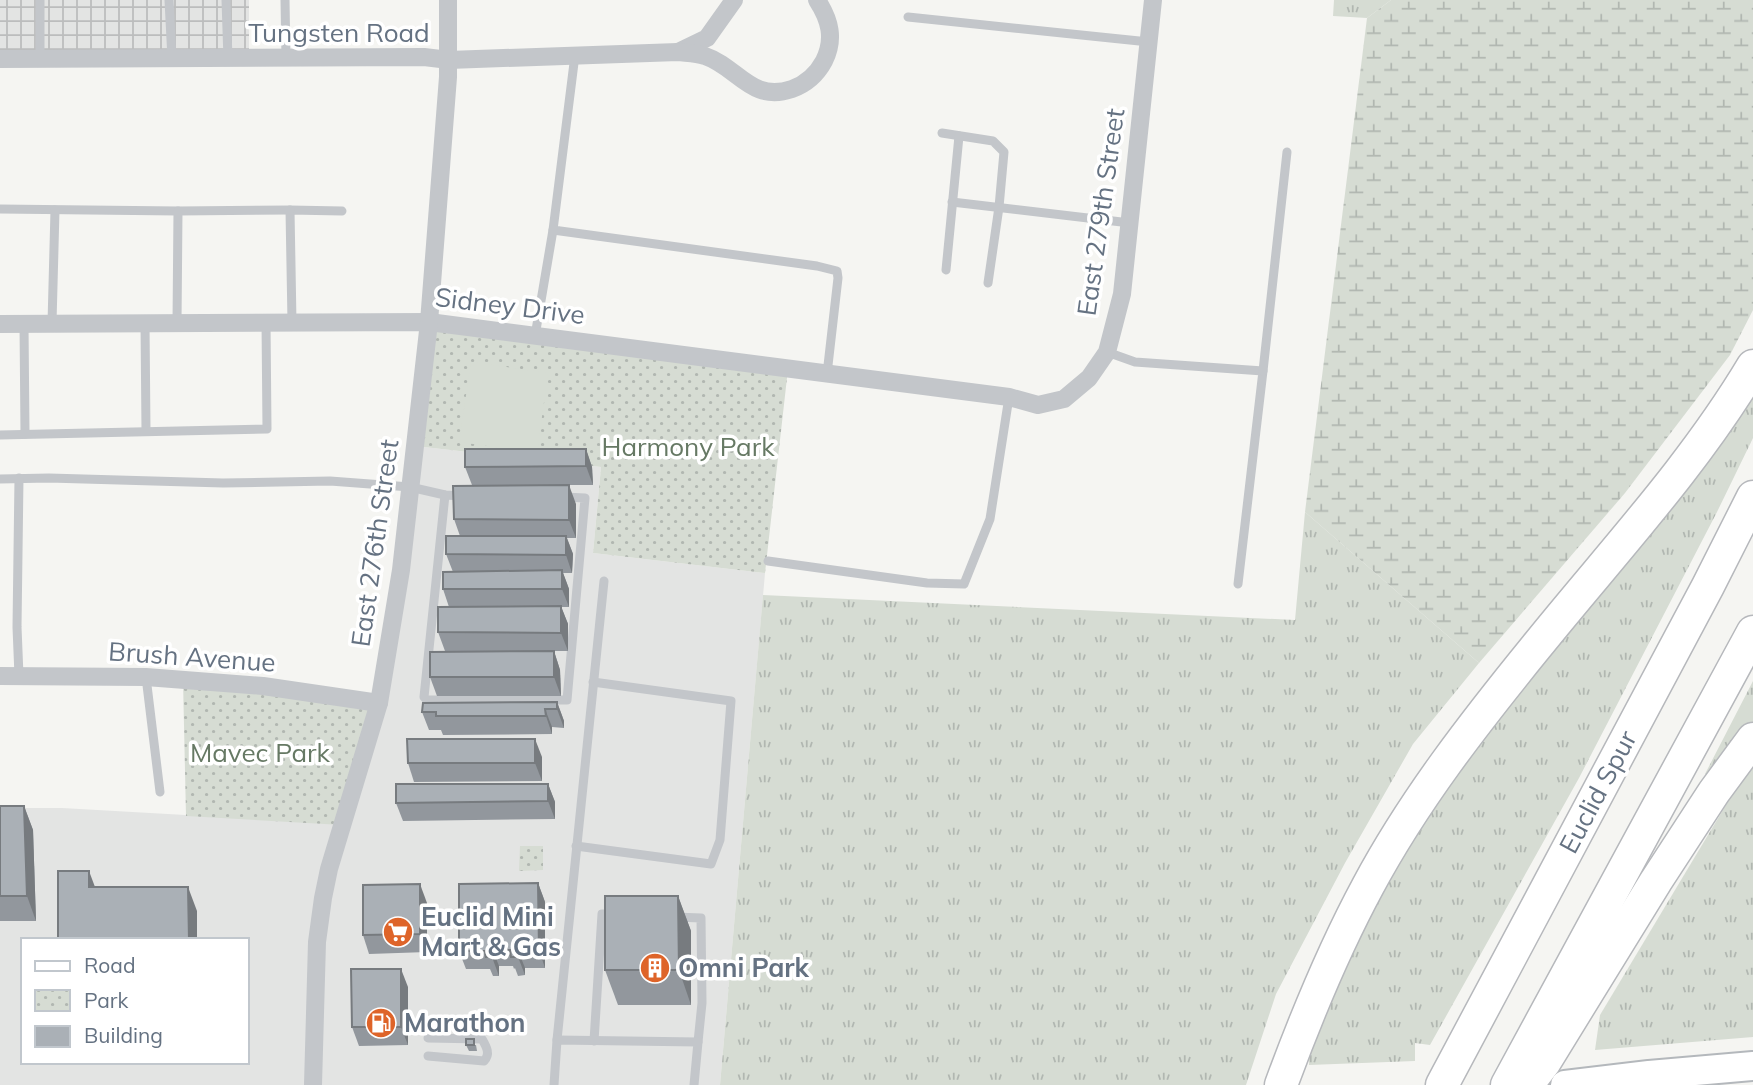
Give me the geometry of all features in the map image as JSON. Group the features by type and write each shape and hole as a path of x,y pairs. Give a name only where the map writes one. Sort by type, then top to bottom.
{"highway":[{"path":"1282,1085 1326,975 1352,919 1416,806 1528,657 1679,472 1726,409 1753,366"},
{"name":"Euclid Spur","path":"1441,1085 1709,586 1753,497"},
{"path":"1527,1085 1544,1063 1573,991 1753,632"},
{"path":"1507,1085 1753,739"}],"main road":[{"path":"1565,1085 1647,1080 1753,1066"}],"street":[{"name":"East 276th Street","path":"313,1085 317,942 323,898 329,869 379,703 401,570 429,322 449,60 448,0"},
{"name":"Tungsten Road","path":"678,51 706,38 734,0"},
{"name":"Tungsten Road","path":"0,59 424,57 449,60 678,51 705,56 742,81 758,89 779,93 814,76 824,62 831,43 829,21 817,0"},
{"name":"East 279th Street","path":"1009,397 1038,405 1063,399 1089,378 1107,352 1122,294 1153,0"},
{"name":"Sidney Drive","path":"0,324 429,322 1009,397"},
{"name":"Brush Avenue","path":"0,676 146,677 263,686 379,703"}],"lane":[{"path":"40,0 40,59"},
{"path":"169,0 172,59"},
{"path":"226,0 228,59"},
{"path":"285,0 286,59"},
{"path":"908,17 1149,42"},
{"path":"535,336 553,230 575,55"},
{"path":"942,133 993,141 1004,152 988,283"},
{"path":"946,270 959,136"},
{"path":"1238,583 1287,152"},
{"path":"952,202 1130,223"},
{"path":"0,209 342,211"},
{"path":"52,323 55,210"},
{"path":"290,210 292,322"},
{"path":"177,323 178,211"},
{"path":"553,230 837,271 827,374"},
{"path":"0,435 267,429 266,322"},
{"path":"24,323 25,434"},
{"path":"145,323 146,431"},
{"path":"1107,352 1135,362 1263,371"},
{"path":"768,561 927,583 964,584 990,519 1009,397"},
{"path":"19,478 19,676"},
{"path":"0,479 223,483 330,481 410,487 445,495 473,496"},
{"path":"445,495 424,697 427,701 567,700 585,498 557,497"},
{"path":"554,1085 604,581"},
{"path":"433,613 446,613"},
{"path":"562,615 574,615"},
{"path":"146,677 160,792"},
{"path":"576,846 711,864 720,840 731,701 593,682"},
{"path":"594,1041 601,914 626,915"},
{"path":"664,917 701,918 702,1003 694,1085"},
{"path":"428,1038 482,1039 488,1054 484,1061 428,1056"},
{"path":"557,1040 698,1042"}],"shaded area":[{"path":"0,0 249,0 249,59 0,59"},
{"path":"415,446 601,467 593,553 765,573 720,1085 0,1085 0,808 62,808 342,824 379,703"}],"green space":[{"path":"1334,0 1391,0 1367,18 1333,16"},
{"path":"1391,0 1753,0 1753,310 1730,355 1625,493 1479,663 1305,512 1367,18"},
{"name":"Harmony Park","path":"429,322 788,369 765,573 593,553 601,467 415,446"},
{"path":"471,362 548,373 537,453 459,442"},
{"path":"1753,384 1753,438 1717,512 1579,778 1430,1045 1415,1043 1415,1061 1309,1065 1309,1049 1349,954 1401,851 1466,758"},
{"path":"1305,512 1479,663 1413,744 1345,863 1276,994 1246,1085 720,1085 763,595 1295,620"},
{"name":"Mavec Park","path":"183,680 379,703 342,825 186,816"},
{"path":"1753,681 1753,722 1744,731 1715,778 1705,774"},
{"path":"1753,760 1753,1037 1595,1050 1600,1015"},
{"path":"520,846 543,846 543,870 519,871"}],"building":[{"path":"465,449 586,449 586,466 465,467"},
{"path":"569,485 569,520 454,519 453,486"},
{"path":"446,536 566,536 566,555 446,554"},
{"path":"562,570 562,589 443,589 443,572"},
{"path":"561,606 561,633 438,632 438,607"},
{"path":"554,651 554,677 430,677 430,652"},
{"path":"557,702 557,709 545,709 546,716 436,716 436,712 422,712 423,703"},
{"path":"407,739 535,739 535,763 408,763"},
{"path":"396,784 548,784 548,801 396,803"},
{"path":"0,806 24,806 27,896 0,896"},
{"path":"58,871 89,871 89,887 188,887 189,938 58,938"},
{"path":"538,883 539,950 518,950 518,957 511,957 507,948 492,948 492,957 486,957 485,951 459,951 459,884"},
{"path":"420,884 420,934 363,935 363,885"},
{"path":"605,896 678,896 679,970 605,970"},
{"path":"351,969 401,969 401,1027 352,1027"},
{"path":"466,1039 474,1039 474,1045 466,1045"}],"place":[{"name":"Euclid Mini Mart & Gas","path":"398,932"},
{"name":"Omni Park","path":"655,968"},
{"name":"Marathon","path":"381,1023"}]}
